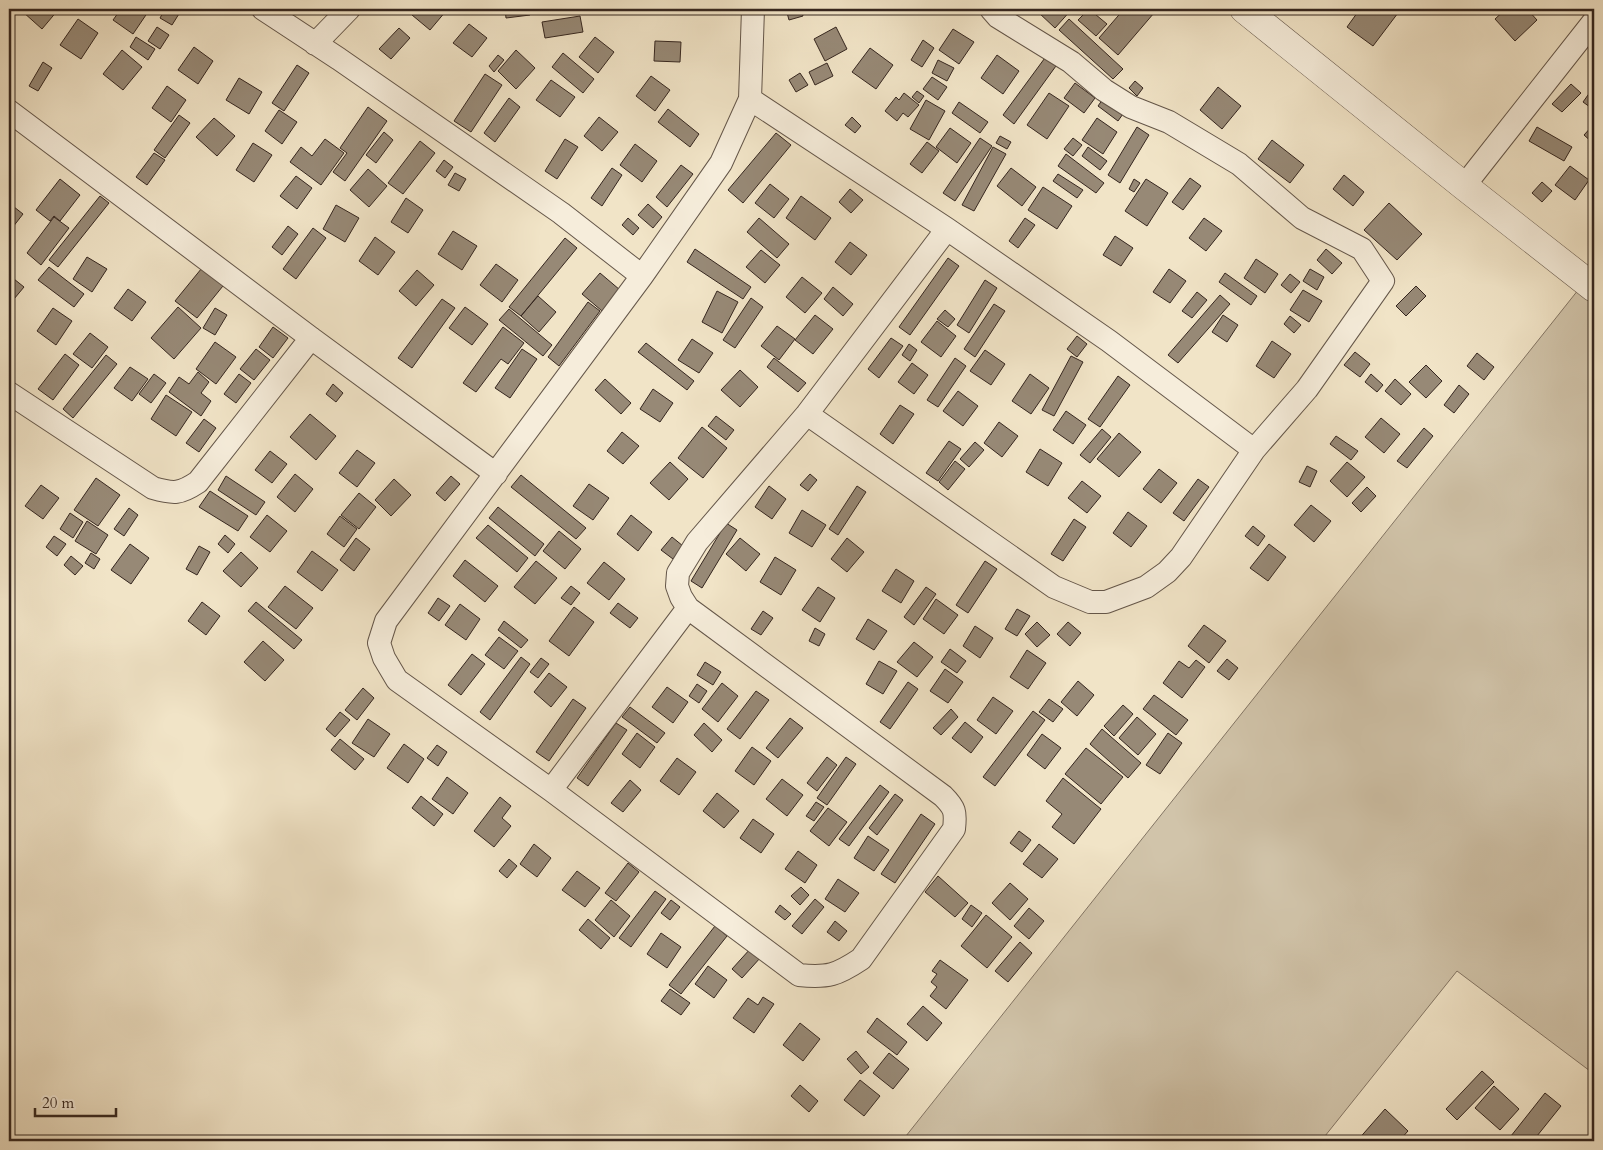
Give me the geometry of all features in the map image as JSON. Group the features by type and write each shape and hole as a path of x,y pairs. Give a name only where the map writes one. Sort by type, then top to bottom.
{"street":[{"path":"263,9 561,213 642,276"},
{"path":"316,44 349,9"},
{"path":"753,9 750,99 721,163 642,276 386,621 379,643 384,658 397,680 551,790 798,975 829,976 846,969 861,959 954,829 956,814 950,803 943,796 688,608 677,586 678,573 697,542 807,414 948,229"},
{"path":"807,414 1054,587 1090,602 1106,602 1146,587 1167,572 1181,558 1254,450 1306,390 1383,281 1362,249 1302,218 1239,164 1169,122 1131,107 1104,90 1071,62 998,16 991,9"},
{"path":"1244,9 1594,288"},
{"path":"1464,186 1594,21"},
{"path":"750,99 948,229 1110,341 1254,450"},
{"path":"11,118 496,474"},
{"path":"9,393 153,488 172,494 185,491 198,482 311,338"},
{"path":"551,790 688,608"}],"shaded area":[{"path":"1594,270 1594,1074 1457,971 1321,1141 902,1141"}],"building":[{"path":"26,9 58,10 42,29 23,12"},
{"path":"121,9 150,9 133,34 113,20"},
{"path":"165,9 182,9 172,25 160,18"},
{"path":"417,9 444,9 446,11 430,30 412,15"},
{"path":"505,9 529,9 530,15 506,18"},
{"path":"786,9 801,9 803,16 789,20"},
{"path":"1041,9 1072,9 1055,28 1038,12"},
{"path":"1089,9 1107,24 1096,36 1078,20"},
{"path":"1124,9 1150,9 1154,13 1118,55 1099,38"},
{"path":"1360,9 1401,9 1373,46 1347,27"},
{"path":"1506,9 1527,9 1537,20 1515,41 1495,19"},
{"path":"580,16 583,32 545,38 542,22"},
{"path":"78,19 98,33 81,59 60,45"},
{"path":"1069,19 1123,69 1113,79 1059,30"},
{"path":"469,24 487,38 472,57 453,43"},
{"path":"157,27 169,35 160,49 148,41"},
{"path":"836,27 847,49 825,61 814,39"},
{"path":"399,28 410,38 391,59 379,49"},
{"path":"953,29 974,42 959,64 939,50"},
{"path":"136,37 155,49 148,60 130,47"},
{"path":"595,37 614,52 598,73 579,57"},
{"path":"923,40 934,48 922,67 911,60"},
{"path":"655,41 681,42 680,62 654,61"},
{"path":"194,47 213,61 198,84 178,70"},
{"path":"870,48 893,65 876,89 852,72"},
{"path":"122,50 142,67 123,90 103,74"},
{"path":"516,50 535,68 516,89 498,71"},
{"path":"1050,51 1061,59 1014,124 1003,115"},
{"path":"563,53 594,79 583,93 552,67"},
{"path":"498,55 504,60 494,72 489,66"},
{"path":"997,55 1019,71 1003,94 981,78"},
{"path":"938,60 954,68 947,81 932,73"},
{"path":"43,62 52,68 38,91 29,86"},
{"path":"827,63 833,76 815,85 809,72"},
{"path":"297,65 309,73 284,111 272,103"},
{"path":"800,73 808,85 796,92 789,80"},
{"path":"485,74 502,85 471,132 454,121"},
{"path":"651,76 670,90 655,111 636,96"},
{"path":"932,77 947,87 938,100 923,89"},
{"path":"239,78 262,92 249,114 226,100"},
{"path":"551,80 575,97 560,117 536,100"},
{"path":"1135,81 1143,88 1137,96 1129,88"},
{"path":"1075,83 1095,98 1084,113 1064,98"},
{"path":"1571,84 1581,93 1562,112 1552,104"},
{"path":"167,86 186,100 171,122 152,108"},
{"path":"1218,87 1241,106 1222,129 1200,110"},
{"path":"1594,89 1594,110 1583,102"},
{"path":"917,91 924,96 919,103 912,97"},
{"path":"904,93 919,105 908,117 903,113 897,121 885,111 896,97 899,100"},
{"path":"1049,93 1069,106 1047,139 1027,125"},
{"path":"1105,96 1125,111 1118,121 1098,106"},
{"path":"509,98 520,107 495,142 484,133"},
{"path":"926,100 945,111 929,140 910,129"},
{"path":"959,102 988,122 980,133 952,113"},
{"path":"368,107 387,121 345,181 333,172 347,153 340,148"},
{"path":"668,109 699,134 690,147 658,122"},
{"path":"279,110 297,122 282,144 265,131"},
{"path":"179,115 190,123 165,158 154,150"},
{"path":"599,117 618,132 602,151 584,136"},
{"path":"852,117 861,126 855,133 845,125"},
{"path":"214,118 235,136 217,156 196,137"},
{"path":"1097,118 1117,132 1103,154 1082,140"},
{"path":"1594,124 1594,144 1584,135"},
{"path":"1137,127 1149,135 1120,183 1108,175"},
{"path":"1537,127 1572,147 1564,161 1529,141"},
{"path":"950,128 971,143 957,163 936,147"},
{"path":"384,132 393,140 376,163 366,155"},
{"path":"776,133 791,145 743,203 728,190"},
{"path":"1000,136 1011,142 1007,149 996,143"},
{"path":"980,138 992,146 955,201 943,193"},
{"path":"1073,138 1082,145 1073,156 1064,149"},
{"path":"325,139 344,153 321,185 290,162 301,147 312,156"},
{"path":"565,139 578,147 557,179 545,171"},
{"path":"1272,140 1304,165 1290,183 1258,159"},
{"path":"420,141 435,153 403,194 388,183"},
{"path":"927,142 939,151 922,173 910,164"},
{"path":"253,143 272,155 254,182 236,170"},
{"path":"635,144 657,161 642,182 620,165"},
{"path":"993,147 1006,154 974,211 962,205"},
{"path":"1088,147 1107,161 1100,170 1082,156"},
{"path":"154,153 165,160 147,185 136,177"},
{"path":"1066,154 1104,183 1096,193 1058,166"},
{"path":"444,160 453,167 445,178 436,171"},
{"path":"681,165 693,174 667,207 656,197"},
{"path":"1570,166 1589,180 1575,200 1555,185"},
{"path":"612,168 622,175 602,206 591,198"},
{"path":"1011,168 1036,187 1022,206 997,186"},
{"path":"368,169 387,186 369,207 350,190"},
{"path":"455,173 466,179 459,191 448,185"},
{"path":"1058,174 1083,190 1077,198 1053,181"},
{"path":"1344,175 1364,192 1353,206 1333,189"},
{"path":"296,176 312,188 297,209 280,196"},
{"path":"1190,178 1201,186 1183,210 1172,202"},
{"path":"60,179 80,195 60,221 54,216 50,221 36,210"},
{"path":"1134,179 1140,183 1134,192 1129,189"},
{"path":"1146,179 1168,193 1147,226 1125,211"},
{"path":"1542,182 1552,191 1542,202 1532,193"},
{"path":"770,184 789,199 774,218 755,203"},
{"path":"1043,187 1072,206 1057,229 1028,210"},
{"path":"850,189 863,200 851,213 839,202"},
{"path":"100,196 109,203 58,267 49,260"},
{"path":"801,196 831,218 815,240 786,218"},
{"path":"406,198 423,210 408,233 391,222"},
{"path":"9,203 23,214 9,232"},
{"path":"1389,203 1422,234 1397,260 1364,230"},
{"path":"648,204 662,217 653,228 638,215"},
{"path":"336,205 359,218 345,242 323,229"},
{"path":"54,217 69,228 41,265 27,253"},
{"path":"628,218 639,228 633,235 622,225"},
{"path":"759,218 789,244 777,258 747,232"},
{"path":"1025,218 1035,225 1018,248 1009,241"},
{"path":"1204,218 1222,231 1206,251 1189,238"},
{"path":"288,226 298,234 282,255 272,247"},
{"path":"313,228 326,238 296,279 283,269"},
{"path":"453,231 477,246 462,270 438,254"},
{"path":"1115,236 1133,248 1121,266 1103,255"},
{"path":"375,237 395,252 378,275 359,261"},
{"path":"565,238 577,248 521,316 509,307"},
{"path":"850,242 867,255 851,275 835,262"},
{"path":"695,249 751,287 743,299 687,262"},
{"path":"1326,249 1342,263 1332,274 1317,260"},
{"path":"761,250 780,265 765,283 746,267"},
{"path":"87,257 107,269 92,292 73,279"},
{"path":"948,258 959,266 910,335 899,327"},
{"path":"1256,259 1278,274 1265,293 1244,278"},
{"path":"206,263 227,281 197,318 175,301"},
{"path":"496,264 518,280 502,302 480,285"},
{"path":"49,267 84,294 74,307 38,280"},
{"path":"1169,269 1186,281 1170,303 1153,292"},
{"path":"1310,269 1324,277 1317,290 1303,281"},
{"path":"417,270 434,285 416,306 399,291"},
{"path":"600,273 620,290 602,311 582,294"},
{"path":"1225,273 1257,296 1251,305 1219,282"},
{"path":"1290,274 1300,282 1291,293 1281,285"},
{"path":"9,275 24,287 9,305"},
{"path":"802,277 822,293 805,313 786,297"},
{"path":"985,280 997,288 969,333 957,325"},
{"path":"1416,286 1426,296 1406,316 1396,306"},
{"path":"833,287 853,304 843,316 824,299"},
{"path":"128,289 146,302 132,321 114,308"},
{"path":"1303,290 1322,301 1309,322 1290,310"},
{"path":"717,291 738,302 722,333 702,322"},
{"path":"1197,292 1207,300 1192,318 1182,311"},
{"path":"1220,295 1230,304 1178,363 1168,355"},
{"path":"538,296 556,312 539,332 521,316"},
{"path":"751,298 763,307 735,348 723,340"},
{"path":"442,299 455,308 412,368 398,358"},
{"path":"588,302 600,311 559,366 548,357"},
{"path":"994,304 1005,311 975,357 964,349"},
{"path":"178,307 201,328 174,359 151,338"},
{"path":"465,307 488,324 472,345 449,328"},
{"path":"53,308 72,321 56,345 37,331"},
{"path":"215,308 227,315 215,335 203,328"},
{"path":"509,309 552,345 543,356 499,320"},
{"path":"945,310 955,319 948,327 937,319"},
{"path":"815,315 833,329 813,354 795,340"},
{"path":"1223,315 1238,325 1227,342 1212,332"},
{"path":"1290,316 1301,325 1294,333 1284,324"},
{"path":"937,321 956,336 941,357 921,342"},
{"path":"777,326 795,339 779,360 761,346"},
{"path":"273,327 288,338 273,358 259,347"},
{"path":"503,327 524,343 508,364 501,359 476,392 463,383"},
{"path":"90,333 108,347 92,368 73,354"},
{"path":"1077,336 1087,344 1077,357 1067,349"},
{"path":"891,338 903,346 879,378 868,369"},
{"path":"692,339 713,353 699,373 678,360"},
{"path":"1272,341 1291,354 1274,378 1256,366"},
{"path":"215,342 236,357 216,384 196,369"},
{"path":"646,343 694,381 687,390 638,352"},
{"path":"909,344 917,350 910,361 902,355"},
{"path":"256,349 270,360 254,380 240,369"},
{"path":"522,349 537,359 510,398 495,388"},
{"path":"985,350 1005,364 991,385 970,371"},
{"path":"1355,352 1370,364 1360,377 1344,365"},
{"path":"1477,353 1494,367 1484,380 1467,366"},
{"path":"65,354 79,365 53,400 38,389"},
{"path":"106,355 117,364 73,418 63,409"},
{"path":"1071,356 1083,362 1054,416 1042,410"},
{"path":"774,358 806,383 798,392 767,367"},
{"path":"955,358 966,366 938,407 927,400"},
{"path":"912,363 928,375 914,394 898,382"},
{"path":"1426,365 1442,381 1426,398 1409,382"},
{"path":"130,367 148,379 132,401 114,388"},
{"path":"740,370 758,387 740,407 721,390"},
{"path":"198,372 209,382 201,393 211,401 201,416 169,392 179,377 189,384"},
{"path":"154,374 166,383 151,403 139,394"},
{"path":"239,374 251,383 236,403 224,394"},
{"path":"1030,374 1049,388 1031,414 1012,401"},
{"path":"1371,374 1383,385 1377,392 1365,382"},
{"path":"1118,376 1130,385 1100,427 1088,419"},
{"path":"605,379 631,403 621,414 595,390"},
{"path":"1395,379 1411,394 1401,405 1385,391"},
{"path":"333,384 343,393 336,402 326,394"},
{"path":"1459,385 1469,394 1454,413 1444,405"},
{"path":"653,389 673,403 660,422 640,409"},
{"path":"958,391 978,406 963,426 943,411"},
{"path":"166,395 192,412 176,436 151,419"},
{"path":"900,405 914,414 893,444 880,434"},
{"path":"1066,411 1086,425 1073,444 1053,430"},
{"path":"310,414 336,436 316,460 290,437"},
{"path":"716,416 734,430 726,440 708,426"},
{"path":"1381,418 1400,434 1384,453 1365,437"},
{"path":"204,419 216,428 199,452 186,443"},
{"path":"999,422 1018,436 1002,457 984,443"},
{"path":"702,427 727,448 703,478 678,458"},
{"path":"1424,428 1433,436 1407,468 1397,461"},
{"path":"1102,429 1111,437 1090,463 1080,455"},
{"path":"622,432 639,446 623,464 607,451"},
{"path":"1119,433 1141,452 1119,477 1097,459"},
{"path":"1336,436 1358,451 1351,460 1330,444"},
{"path":"949,441 961,449 938,481 926,473"},
{"path":"975,442 984,450 969,467 960,459"},
{"path":"1040,449 1062,463 1048,486 1026,472"},
{"path":"357,450 375,463 357,487 339,473"},
{"path":"270,451 287,464 272,483 255,470"},
{"path":"955,461 965,469 948,490 939,482"},
{"path":"670,462 688,479 669,500 650,483"},
{"path":"1347,462 1365,477 1347,497 1330,481"},
{"path":"1307,466 1317,471 1310,487 1299,482"},
{"path":"1159,469 1177,483 1161,503 1143,489"},
{"path":"295,474 313,489 295,512 277,497"},
{"path":"810,474 817,480 808,491 800,485"},
{"path":"521,475 586,528 576,539 511,487"},
{"path":"226,476 265,502 256,515 218,490"},
{"path":"451,476 460,484 445,501 436,493"},
{"path":"96,478 120,495 98,526 74,510"},
{"path":"394,479 411,495 391,516 375,500"},
{"path":"1198,479 1209,487 1184,521 1173,513"},
{"path":"1082,481 1101,496 1087,513 1068,498"},
{"path":"589,484 609,498 593,520 573,506"},
{"path":"41,485 59,498 43,519 25,506"},
{"path":"769,486 786,499 772,519 755,507"},
{"path":"857,486 866,492 838,535 829,529"},
{"path":"1367,487 1376,496 1361,512 1352,503"},
{"path":"210,491 248,516 238,531 199,507"},
{"path":"359,493 376,507 359,529 341,515"},
{"path":"1311,505 1331,521 1314,542 1294,525"},
{"path":"498,507 544,544 535,556 489,518"},
{"path":"129,508 138,515 124,536 114,529"},
{"path":"802,510 826,525 812,547 789,533"},
{"path":"1128,512 1147,526 1131,547 1113,533"},
{"path":"70,513 83,522 73,538 60,529"},
{"path":"267,515 287,531 270,552 250,537"},
{"path":"631,515 652,532 638,551 617,534"},
{"path":"340,516 357,529 344,547 327,534"},
{"path":"1074,519 1086,527 1063,561 1051,554"},
{"path":"87,521 108,535 96,554 75,541"},
{"path":"726,523 737,530 702,588 691,581"},
{"path":"488,525 528,558 517,572 476,538"},
{"path":"1253,526 1265,536 1258,546 1245,536"},
{"path":"559,531 581,549 565,569 543,551"},
{"path":"225,535 235,544 228,553 218,544"},
{"path":"54,536 66,544 57,556 46,547"},
{"path":"672,537 683,546 673,559 661,550"},
{"path":"356,538 370,549 354,571 340,560"},
{"path":"740,538 760,554 746,571 726,554"},
{"path":"847,538 864,552 847,572 831,559"},
{"path":"130,544 149,558 131,584 111,570"},
{"path":"1269,544 1286,557 1268,581 1250,568"},
{"path":"199,546 210,552 197,575 186,569"},
{"path":"312,551 338,570 322,591 297,572"},
{"path":"241,552 258,568 241,587 223,571"},
{"path":"91,553 100,559 94,569 85,563"},
{"path":"71,556 83,566 75,575 64,565"},
{"path":"775,557 796,570 781,595 760,582"},
{"path":"465,560 498,586 485,602 453,576"},
{"path":"536,561 557,578 535,604 514,587"},
{"path":"985,561 997,569 968,613 956,605"},
{"path":"604,562 625,579 609,600 587,583"},
{"path":"896,569 914,581 901,603 882,591"},
{"path":"285,586 313,608 296,629 268,607"},
{"path":"571,586 580,593 571,605 561,598"},
{"path":"818,587 835,598 820,622 802,610"},
{"path":"926,587 936,594 914,625 904,617"},
{"path":"438,598 450,606 439,621 428,613"},
{"path":"936,599 958,615 944,634 923,619"},
{"path":"202,602 220,616 206,635 188,621"},
{"path":"256,602 302,640 294,649 248,611"},
{"path":"618,603 638,618 630,628 610,613"},
{"path":"460,604 480,619 466,640 445,625"},
{"path":"574,607 594,622 569,656 549,641"},
{"path":"1017,609 1030,616 1017,636 1005,629"},
{"path":"763,611 773,618 761,635 751,629"},
{"path":"868,619 887,631 874,650 856,639"},
{"path":"504,621 528,640 521,648 498,630"},
{"path":"1037,622 1050,635 1037,647 1025,634"},
{"path":"1068,622 1081,633 1070,646 1057,634"},
{"path":"1204,625 1226,641 1209,663 1188,646"},
{"path":"975,626 993,638 980,658 963,646"},
{"path":"815,628 825,634 819,646 809,641"},
{"path":"499,637 518,651 504,669 485,655"},
{"path":"263,641 284,660 265,681 244,662"},
{"path":"914,642 933,657 917,677 897,662"},
{"path":"950,649 966,661 957,673 941,662"},
{"path":"1027,650 1046,663 1028,689 1010,677"},
{"path":"472,654 485,664 461,695 448,685"},
{"path":"521,657 530,664 490,720 480,712"},
{"path":"541,658 549,664 538,678 530,672"},
{"path":"1227,659 1238,668 1229,680 1217,671"},
{"path":"1196,660 1205,667 1182,698 1163,683 1179,661 1189,668"},
{"path":"879,661 897,671 883,694 866,684"},
{"path":"705,662 721,672 713,685 697,675"},
{"path":"945,669 963,682 948,703 930,691"},
{"path":"549,673 567,687 551,707 534,692"},
{"path":"1078,681 1094,695 1077,716 1061,702"},
{"path":"908,682 918,689 890,729 880,722"},
{"path":"722,683 738,696 718,722 702,709"},
{"path":"697,684 707,691 699,703 689,696"},
{"path":"667,687 688,702 673,723 652,707"},
{"path":"363,688 374,698 357,720 345,710"},
{"path":"756,691 769,700 740,739 727,729"},
{"path":"1154,695 1188,720 1176,735 1143,709"},
{"path":"993,697 1013,711 996,734 977,720"},
{"path":"573,699 586,708 549,761 536,752"},
{"path":"1049,699 1063,709 1053,722 1039,712"},
{"path":"1123,705 1133,714 1114,736 1104,726"},
{"path":"630,707 665,733 657,743 622,717"},
{"path":"951,709 958,717 941,735 933,728"},
{"path":"1033,711 1045,720 995,786 983,777"},
{"path":"340,712 350,720 335,737 326,729"},
{"path":"1137,717 1156,734 1138,755 1119,738"},
{"path":"790,718 803,728 778,758 766,748"},
{"path":"368,719 390,734 374,757 352,743"},
{"path":"965,722 983,737 971,753 952,738"},
{"path":"616,723 627,730 588,786 577,778"},
{"path":"704,723 722,740 712,752 694,735"},
{"path":"1102,729 1141,763 1128,778 1090,744"},
{"path":"637,733 655,747 640,768 622,754"},
{"path":"1168,733 1182,743 1160,774 1146,765"},
{"path":"1042,734 1061,748 1045,769 1027,755"},
{"path":"340,739 364,759 355,770 331,750"},
{"path":"404,744 424,759 408,783 387,768"},
{"path":"437,745 447,752 438,766 427,758"},
{"path":"752,747 771,761 754,785 735,771"},
{"path":"1086,748 1123,777 1101,804 1065,774"},
{"path":"827,757 837,765 817,791 807,783"},
{"path":"846,757 856,764 827,805 817,798"},
{"path":"677,758 696,772 679,795 660,781"},
{"path":"447,777 468,793 453,814 432,799"},
{"path":"1063,778 1101,809 1074,844 1052,827 1062,814 1046,801"},
{"path":"782,779 803,795 787,816 766,799"},
{"path":"630,780 641,790 623,812 611,803"},
{"path":"880,785 889,792 849,846 839,839"},
{"path":"717,793 739,811 724,828 703,811"},
{"path":"895,794 903,800 877,835 869,828"},
{"path":"421,796 443,814 434,826 412,808"},
{"path":"500,797 511,806 502,818 511,826 494,847 474,831"},
{"path":"816,802 824,807 814,821 806,816"},
{"path":"828,808 847,822 829,846 810,831"},
{"path":"921,814 935,824 895,883 881,874"},
{"path":"753,819 774,834 761,853 740,838"},
{"path":"1019,831 1031,840 1022,852 1010,843"},
{"path":"868,836 889,850 874,871 854,858"},
{"path":"534,844 551,858 537,877 520,864"},
{"path":"1039,844 1058,859 1042,878 1023,864"},
{"path":"798,851 817,865 805,883 785,869"},
{"path":"509,859 517,866 507,878 499,871"},
{"path":"628,863 639,872 616,901 605,893"},
{"path":"577,871 600,888 585,907 562,890"},
{"path":"938,876 968,903 955,917 925,892"},
{"path":"838,879 859,893 845,912 825,899"},
{"path":"1010,883 1028,899 1010,920 992,903"},
{"path":"801,887 809,895 800,905 791,896"},
{"path":"655,891 666,899 631,947 619,938"},
{"path":"815,899 824,907 802,934 792,926"},
{"path":"611,900 630,916 614,937 595,920"},
{"path":"671,900 680,907 670,920 661,913"},
{"path":"780,905 791,914 785,920 775,912"},
{"path":"971,905 982,913 972,927 962,919"},
{"path":"1029,908 1044,921 1029,939 1014,926"},
{"path":"986,915 1012,937 987,968 961,946"},
{"path":"588,919 610,938 601,949 579,930"},
{"path":"835,921 847,931 839,941 827,932"},
{"path":"715,926 727,936 681,994 669,985"},
{"path":"661,933 681,947 667,968 647,954"},
{"path":"1020,942 1032,953 1008,982 995,971"},
{"path":"751,948 761,957 742,978 732,969"},
{"path":"940,960 968,980 946,1009 930,996 937,987 931,982 937,974 932,971"},
{"path":"708,966 727,980 714,998 695,984"},
{"path":"670,989 690,1003 681,1015 661,1001"},
{"path":"763,997 774,1004 754,1033 733,1018 748,998 758,1005"},
{"path":"923,1006 942,1023 927,1041 907,1024"},
{"path":"877,1018 907,1042 897,1055 867,1032"},
{"path":"800,1023 820,1039 803,1061 783,1045"},
{"path":"856,1051 869,1067 861,1074 847,1059"},
{"path":"889,1053 909,1069 893,1089 873,1073"},
{"path":"1482,1071 1494,1082 1457,1120 1446,1109"},
{"path":"860,1080 880,1096 864,1116 844,1100"},
{"path":"800,1085 818,1101 809,1112 791,1096"},
{"path":"1494,1086 1519,1109 1500,1130 1475,1108"},
{"path":"1545,1093 1561,1106 1533,1141 1507,1141"},
{"path":"1385,1109 1408,1131 1399,1141 1357,1141"}]}
